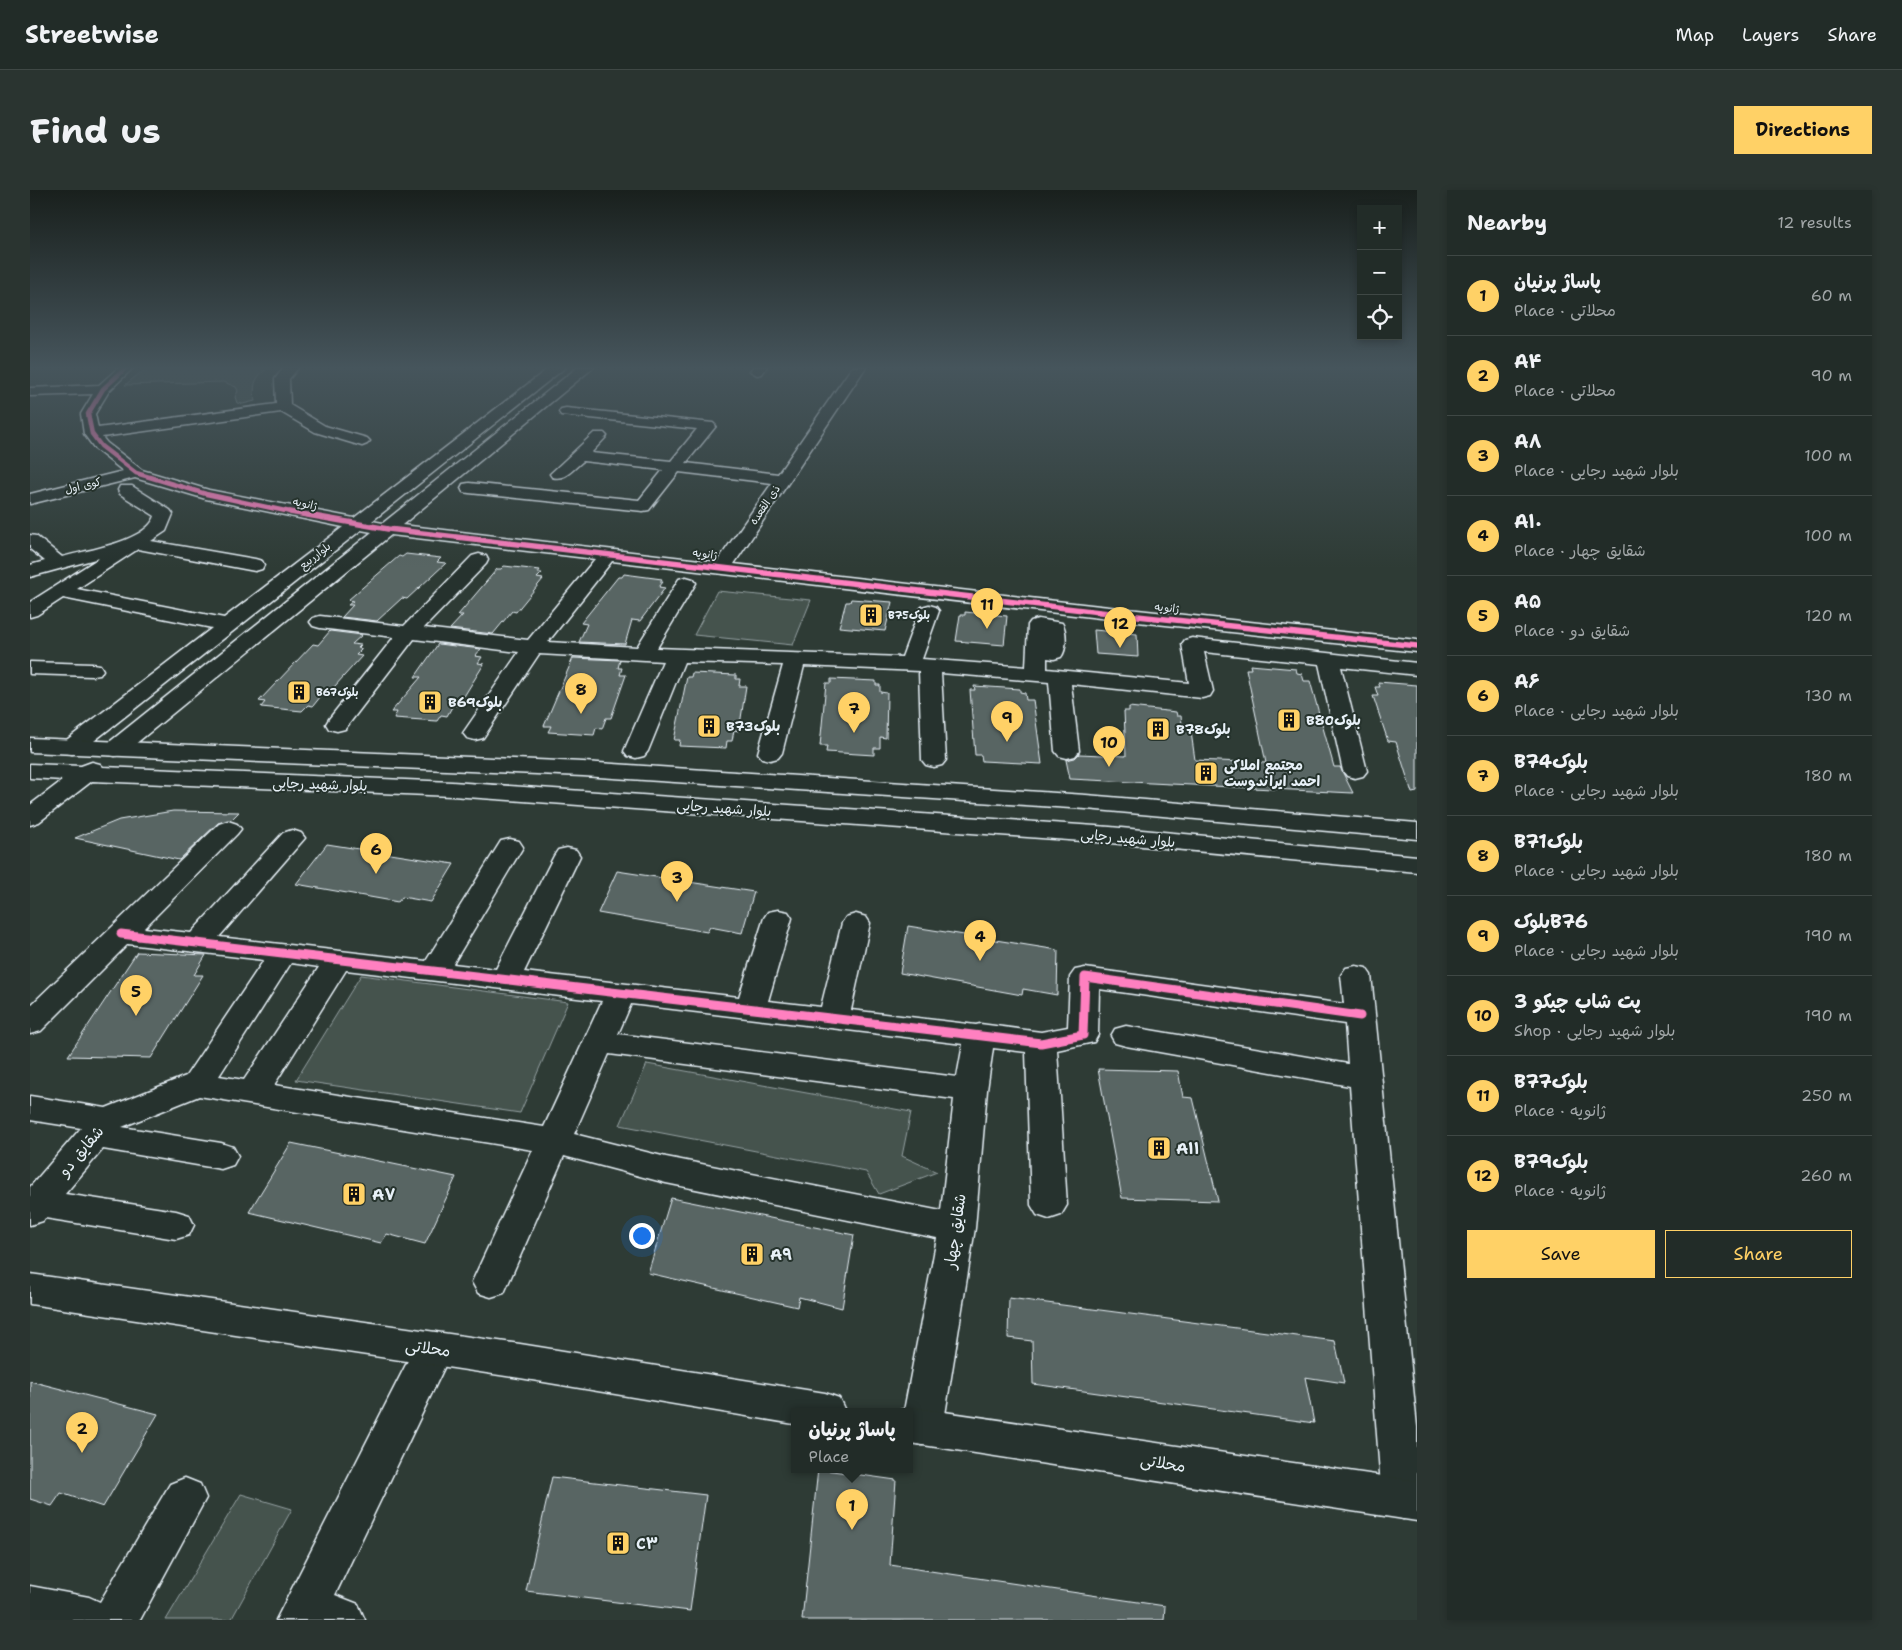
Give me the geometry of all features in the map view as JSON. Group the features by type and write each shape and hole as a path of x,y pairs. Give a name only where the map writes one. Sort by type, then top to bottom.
{"street":[{"name":"ژانویه","path":"92,434 102,446 136,473 206,494 355,525 1417,646"},
{"path":"337,434 362,441"},
{"name":"بلوارربیع","path":"35,775 473,434"},
{"name":"بلوارربیع","path":"30,817 86,774 154,716 505,434"},
{"path":"469,488 643,506 702,434"},
{"name":"ذی القعده","path":"722,568 814,434"},
{"path":"558,474 599,436"},
{"path":"579,456 783,479"},
{"name":"کوی اول","path":"30,499 136,473"},
{"path":"30,611 160,527 164,514 126,490"},
{"path":"30,540 58,563"},
{"path":"30,571 134,543 255,565"},
{"path":"475,733 533,646 608,554"},
{"path":"337,724 409,632 479,560"},
{"path":"643,653 686,583"},
{"path":"61,592 227,625"},
{"path":"929,611 920,665 934,760"},
{"path":"320,622 533,646 676,655 920,665 1059,676 1202,691 1192,644 1417,669"},
{"path":"1036,675 1038,625 1055,627 1054,653"},
{"path":"636,750 676,655"},
{"path":"1328,659 1355,771"},
{"path":"770,754 795,660"},
{"path":"30,668 92,670"},
{"path":"1059,676 1067,751"},
{"path":"119,710 122,718 128,720 146,719 154,716"},
{"name":"بلوار شهید رجایی","path":"30,745 583,769 1086,802 1417,831"},
{"name":"بلوار شهید رجایی","path":"35,775 86,774 462,790 1110,835 1417,864"},
{"path":"30,1024 228,829"},
{"path":"198,943 292,838"},
{"path":"434,971 510,847"},
{"path":"506,979 567,856"},
{"path":"751,1008 778,918"},
{"path":"834,1017 856,923"},
{"path":"121,934 980,1034 1041,1043 1083,1035 1086,977 1360,1016"},
{"path":"283,953 198,1084 554,1141 666,1170 957,1228"},
{"path":"252,1093 338,960"},
{"path":"1356,975 1365,1078 1410,1500"},
{"path":"491,1282 621,992"},
{"name":"شقایق چهار","path":"916,1426 957,1228 971,1090 980,1034"},
{"path":"1126,1036 1365,1078"},
{"path":"599,1042 971,1090"},
{"path":"1041,1043 1049,1205"},
{"name":"شقایق دو","path":"32,1205 101,1127 198,1084"},
{"path":"30,1108 221,1156"},
{"path":"32,1205 176,1225"},
{"name":"محلاتی","path":"30,1289 434,1349 806,1408"},
{"path":"316,1616 434,1349"},
{"name":"محلاتی","path":"916,1426 1410,1500"},
{"path":"115,1620 185,1498"},
{"path":"30,1609 89,1620"}],"shaded area":[{"path":"717,591 811,600 793,645 694,635"},
{"path":"361,975 568,1002 520,1113 296,1080"},
{"path":"647,1064 911,1112 902,1156 937,1172 879,1194 866,1172 620,1125"},
{"path":"241,1494 292,1509 231,1620 166,1620"}],"building":[{"path":"406,554 441,558 437,562 446,563 407,599 402,598 377,621 342,617 353,605 348,605 353,601 348,600 399,556 402,557"},
{"path":"504,566 540,570 538,573 542,573 537,578 543,579 516,612 512,611 493,634 450,629 463,615 458,615 497,569 501,569"},
{"path":"624,574 662,579 660,582 663,582 659,587 665,588 640,621 632,620 625,644 579,642 587,624 581,623 618,577 622,577"},
{"name":"B75بلوک","path":"851,599 892,602 885,631 839,627 846,602 850,602"},
{"path":"965,612 1007,616 1004,645 956,641 960,615 965,615"},
{"path":"1094,630 1137,634 1138,657 1096,654"},
{"path":"330,631 362,635 352,644 361,645 358,648 362,649 356,655 362,656 326,696 321,696 313,706 308,705 302,711 261,707 265,702 259,701 313,644 318,645"},
{"path":"438,644 481,649 475,656 482,657 478,663 484,664 458,706 453,705 447,716 441,715 437,721 394,718 397,712 391,712 421,677 415,677"},
{"path":"573,658 620,660 618,668 622,668 620,675 626,675 611,718 606,718 602,729 596,728 594,735 548,732 551,726 544,726"},
{"path":"1250,665 1296,669 1297,673 1302,674 1304,681 1310,681 1334,767 1340,767 1353,793 1070,779 1066,760 1075,758 1079,754 1126,756 1124,711 1129,711 1129,707 1176,712 1177,716 1181,716 1182,724 1190,725 1195,760 1266,763 1246,669 1251,669"},
{"path":"692,673 736,675 736,679 740,679 739,686 746,686 739,731 734,730 732,741 727,741 726,748 679,746 680,740 674,740 687,677 691,677"},
{"path":"831,679 876,681 876,685 880,685 880,692 887,693 886,738 880,737 880,748 874,748 874,755 826,752 827,746 820,746 826,683 831,683"},
{"path":"1378,682 1417,685 1417,792 1412,793 1396,742 1388,741 1373,696 1378,696 1375,687 1380,687"},
{"path":"974,686 1020,689 1020,692 1025,693 1026,700 1033,700 1042,764 982,761 981,755 975,755 970,690 975,690"},
{"path":"173,811 239,812 231,820 218,823 179,860 75,838 119,820"},
{"path":"327,844 454,864 431,902 402,897 398,902 296,884"},
{"path":"617,871 754,892 742,933 710,927 707,932 598,913"},
{"path":"908,926 1058,950 1057,995 1023,989 1022,995 900,973"},
{"path":"137,952 206,955 194,975 203,975 151,1058 68,1056"},
{"name":"A۱۱","path":"1098,1069 1178,1071 1183,1097 1193,1098 1218,1201 1122,1198"},
{"name":"A۷","path":"291,1143 456,1177 425,1244 387,1234 381,1243 249,1212"},
{"name":"A۹","path":"671,1198 854,1235 842,1308 799,1297 797,1307 648,1273"},
{"path":"1009,1298 1335,1341 1344,1383 1305,1377 1314,1423 1033,1384 1032,1341 1008,1338"},
{"path":"30,1381 158,1414 103,1507 61,1493 52,1506 30,1499"},
{"path":"818,1473 846,1473 896,1480 890,1565 1165,1606 1164,1620 802,1620"},
{"name":"C۳","path":"552,1477 706,1495 690,1611 526,1591"}],"cycle path":[{"path":"92,434 101,446 136,473 206,494 305,515 388,529 1100,612 1417,646"},
{"path":"121,934 1041,1043 1083,1035 1085,977 1360,1016"}],"place":[{"name":"B75بلوک","path":"871,615"},
{"name":"B77بلوک","path":"987,629"},
{"name":"B79بلوک","path":"1120,648"},
{"name":"B67بلوک","path":"299,692"},
{"name":"B69بلوک","path":"430,702"},
{"name":"B71بلوک","path":"581,714"},
{"name":"B80بلوک","path":"1289,720"},
{"name":"B73بلوک","path":"709,726"},
{"name":"B78بلوک","path":"1158,729"},
{"name":"B74بلوک","path":"854,733"},
{"name":"بلوکB76","path":"1007,742"},
{"name":"پت شاپ چیکو 3","path":"1109,767"},
{"name":"مجتمع املاکی احمد ایراندوست","path":"1206,773"},
{"name":"A۶","path":"376,874"},
{"name":"A۸","path":"677,902"},
{"name":"A۱۰","path":"980,961"},
{"name":"A۵","path":"136,1016"},
{"name":"A۱۱","path":"1159,1148"},
{"name":"A۷","path":"354,1194"},
{"name":"A۹","path":"752,1254"},
{"name":"A۴","path":"82,1453"},
{"name":"پاساژ پرنیان","path":"852,1530"},
{"name":"C۳","path":"618,1543"}]}
